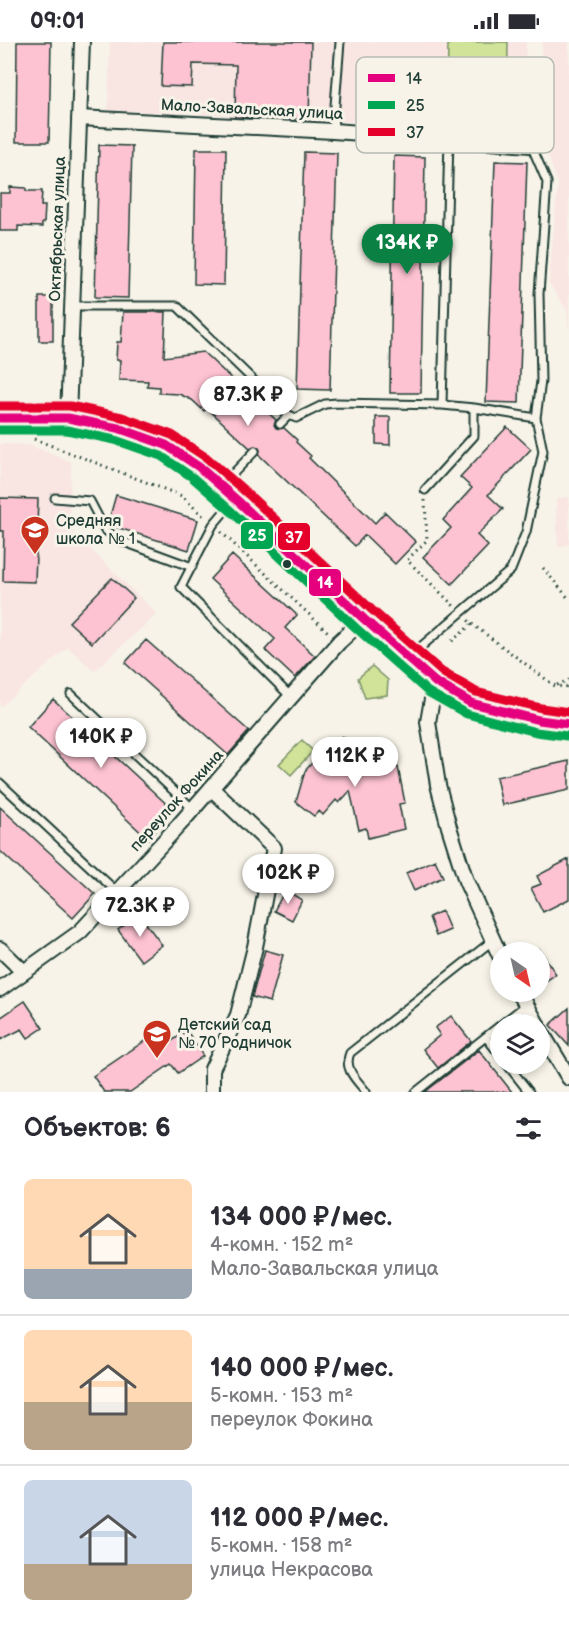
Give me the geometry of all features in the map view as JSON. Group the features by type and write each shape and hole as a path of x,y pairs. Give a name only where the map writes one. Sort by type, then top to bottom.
{"main road":[{"path":"0,417 68,418 118,428 166,444 199,467 435,682 471,704 539,720 569,724"}],"street":[{"name":"Октябрьская улица","path":"68,418 82,42"},
{"name":"Мало-Завальская улица","path":"79,118 356,132"},
{"name":"переулок Фокина","path":"0,989 80,932 339,642 364,619"},
{"path":"435,682 428,722 438,785 466,881 492,941"},
{"path":"211,788 274,848 255,947 238,1016 212,1069 212,1092"},
{"path":"0,949 24,972"},
{"path":"524,1002 531,1014"},
{"path":"550,1047 569,1078"}],"lane":[{"path":"333,130 339,42"},
{"path":"442,405 448,153"},
{"path":"408,658 511,570 526,532 543,451 536,418 540,381 539,294 547,182 534,153"},
{"path":"72,306 177,306 289,416 296,418 325,404 442,405 536,418"},
{"path":"425,490 474,436 474,408"},
{"path":"280,424 289,416"},
{"path":"255,452 228,493 181,587 291,697"},
{"path":"55,498 90,501 105,530 118,540 192,567"},
{"path":"71,694 193,808"},
{"path":"0,783 117,892"},
{"path":"366,1092 348,1068 350,1053 492,941"},
{"path":"416,1092 526,1005"},
{"path":"486,1036 490,1041"},
{"path":"515,1074 530,1092"}],"path":[{"path":"34,439 182,496 339,642"},
{"path":"425,490 427,540 407,560 472,624 555,686 569,687"},
{"path":"543,568 569,599"},
{"path":"452,640 472,624"},
{"path":"555,686 569,680"}],"shaded area":[{"path":"110,42 526,42 525,57 356,57 356,122 227,119 226,115 108,110"},
{"path":"542,42 569,42 569,330 567,310 549,283 558,183 547,153 554,153 554,57 542,57"},
{"name":"Средняя школа № 1","path":"0,444 29,445 71,462 69,528 157,614 94,671 68,647 0,707"},
{"path":"569,497 569,544 558,547 556,499"}],"green space":[{"path":"448,42 508,42 508,57 448,57"},
{"path":"372,666 388,680 387,695 365,698 358,678"},
{"path":"302,740 313,751 291,775 279,764"}],"building":[{"path":"17,42 51,42 49,142 16,142"},
{"path":"163,42 311,42 309,119 235,117 236,65 193,64 192,87 161,86"},
{"path":"99,145 132,146 128,298 95,297"},
{"path":"196,149 226,149 224,285 194,284"},
{"path":"304,152 337,153 330,390 297,389"},
{"path":"394,156 425,157 421,393 390,393"},
{"path":"495,161 527,162 519,403 486,402"},
{"path":"10,187 26,188 26,191 42,191 41,206 45,206 42,227 18,226 18,231 0,231 0,193 10,193"},
{"path":"39,297 53,297 53,341 39,341"},
{"path":"123,312 166,312 164,357 203,352 276,420 274,425 276,428 284,428 297,440 296,442 311,456 309,458 375,523 385,512 416,542 395,564 365,535 355,546 259,455 258,447 250,448 207,408 204,411 192,400 179,394 159,393 159,387 147,386 148,381 119,380 120,360 116,360 117,342 121,342"},
{"path":"376,417 390,417 390,445 376,444"},
{"path":"507,427 531,449 488,495 503,509 477,535 488,546 452,584 423,557 451,528 443,520 472,488 460,477"},
{"path":"116,495 198,520 189,550 109,525"},
{"path":"0,498 38,499 35,582 3,581 4,531 0,531"},
{"path":"232,555 297,615 285,628 315,656 295,678 265,650 275,639 210,579"},
{"path":"112,578 134,598 92,643 69,622"},
{"path":"146,640 249,731 228,755 125,663"},
{"path":"53,699 174,811 148,839 28,727"},
{"path":"342,736 367,757 389,754 392,768 398,767 405,803 399,804 404,829 368,838 366,828 359,830 350,791 339,803 336,800 323,815 319,811 314,816 296,802 305,771 316,758 319,761"},
{"path":"569,761 569,790 502,805 496,777"},
{"path":"0,807 95,894 73,918 0,851"},
{"path":"569,859 569,899 543,912 531,888 541,884 537,876"},
{"path":"435,860 443,877 414,891 406,873"},
{"path":"285,890 302,900 292,920 274,911"},
{"path":"442,911 450,930 436,936 429,917"},
{"path":"139,914 162,945 141,961 118,930"},
{"path":"265,950 283,955 270,1002 252,997"},
{"path":"550,965 556,974 550,978"},
{"path":"25,1001 43,1028 28,1038 22,1029 0,1040 0,1018"},
{"path":"569,1008 569,1046 550,1025"},
{"path":"451,1016 471,1041 438,1068 423,1049 440,1035 435,1028"},
{"name":"Детский сад № 70 Родничок","path":"187,1031 203,1056 178,1073 171,1064 130,1092 104,1092 93,1076 152,1036 161,1048"},
{"path":"479,1050 490,1064 490,1074 498,1074 512,1092 425,1092"}],"transit line":[{"name":"37","path":"0,406 70,406 122,417 172,435 207,458 442,672 476,692 541,708 569,712"},
{"name":"14","path":"0,418 68,418 118,428 166,445 199,467 240,503 435,682 471,703 539,720 569,724"},
{"name":"25","path":"0,430 67,430 115,440 161,456 192,477 232,512 428,692 467,714 536,732 567,736"}],"place":[{"name":"Средняя школа № 1","path":"35,556"},
{"name":"Детский сад № 70 Родничок","path":"157,1060"}]}
